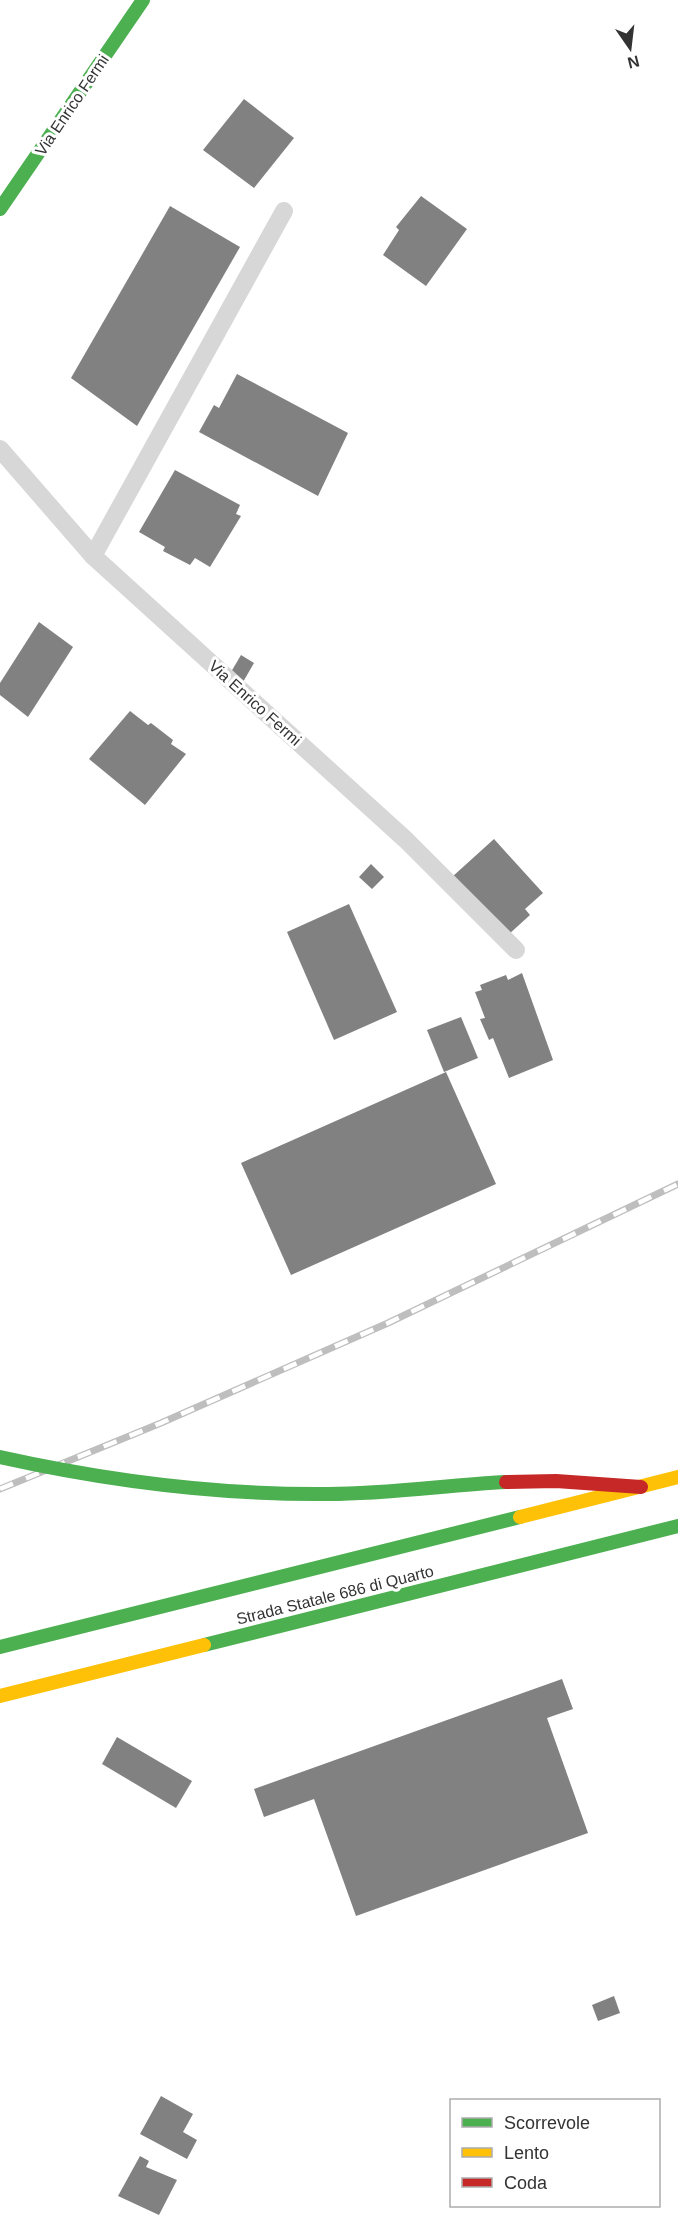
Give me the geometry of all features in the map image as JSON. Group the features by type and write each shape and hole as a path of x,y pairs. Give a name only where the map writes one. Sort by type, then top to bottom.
{"main road":[{"name":"Via Enrico Fermi","path":"0,209 143,0"},
{"path":"0,1457 61,1470 131,1480 260,1492 398,1492 528,1481 641,1486"},
{"name":"Strada Statale 686 di Quarto","path":"0,1647 678,1477"},
{"name":"Strada Statale 686 di Quarto","path":"0,1696 678,1526"}],"lane":[{"path":"93,556 284,211"},
{"name":"Via Enrico Fermi","path":"0,449 93,556 406,840 516,950"}],"building":[{"path":"244,99 294,138 254,188 203,150"},
{"path":"421,196 467,229 426,286 383,255 399,230 396,227"},
{"path":"170,206 240,247 137,426 71,378"},
{"path":"237,374 348,433 318,496 199,432 214,405 219,408"},
{"path":"175,470 240,505 236,514 241,516 210,567 195,558 190,565 163,551 165,547 139,532"},
{"path":"39,622 73,647 28,717 0,695 0,683"},
{"path":"241,655 254,663 243,682 231,672"},
{"path":"130,711 148,725 151,723 173,740 171,744 186,754 145,805 89,759"},
{"path":"494,839 543,893 525,909 530,915 507,936 452,877"},
{"path":"371,864 384,877 372,889 359,877"},
{"path":"349,904 397,1012 334,1040 287,932"},
{"path":"522,973 553,1060 509,1078 493,1038 489,1040 480,1019 485,1018 475,992 482,990 480,985 506,975 508,980"},
{"path":"461,1017 478,1058 444,1072 427,1030"},
{"path":"446,1072 496,1184 291,1275 241,1163"},
{"path":"562,1679 573,1709 547,1718 588,1833 356,1916 314,1799 264,1817 254,1789"},
{"path":"117,1737 192,1781 176,1808 102,1764"},
{"path":"614,1996 620,2013 598,2021 592,2005"},
{"path":"161,2096 193,2114 183,2132 197,2140 187,2159 140,2134"},
{"path":"140,2156 149,2161 146,2167 177,2180 159,2215 118,2196"}],"railway":[{"path":"0,1489 161,1423 388,1323 678,1184"}],"traffic: fast":[{"path":"0,209 143,0"},
{"path":"0,1457 122,1480 246,1492 351,1494 506,1482"},
{"path":"0,1647 520,1517"},
{"path":"204,1645 678,1526"}],"traffic: slow":[{"path":"520,1517 678,1477"},
{"path":"0,1696 204,1645"}],"traffic: jam":[{"path":"506,1482 556,1481 641,1487"}]}
